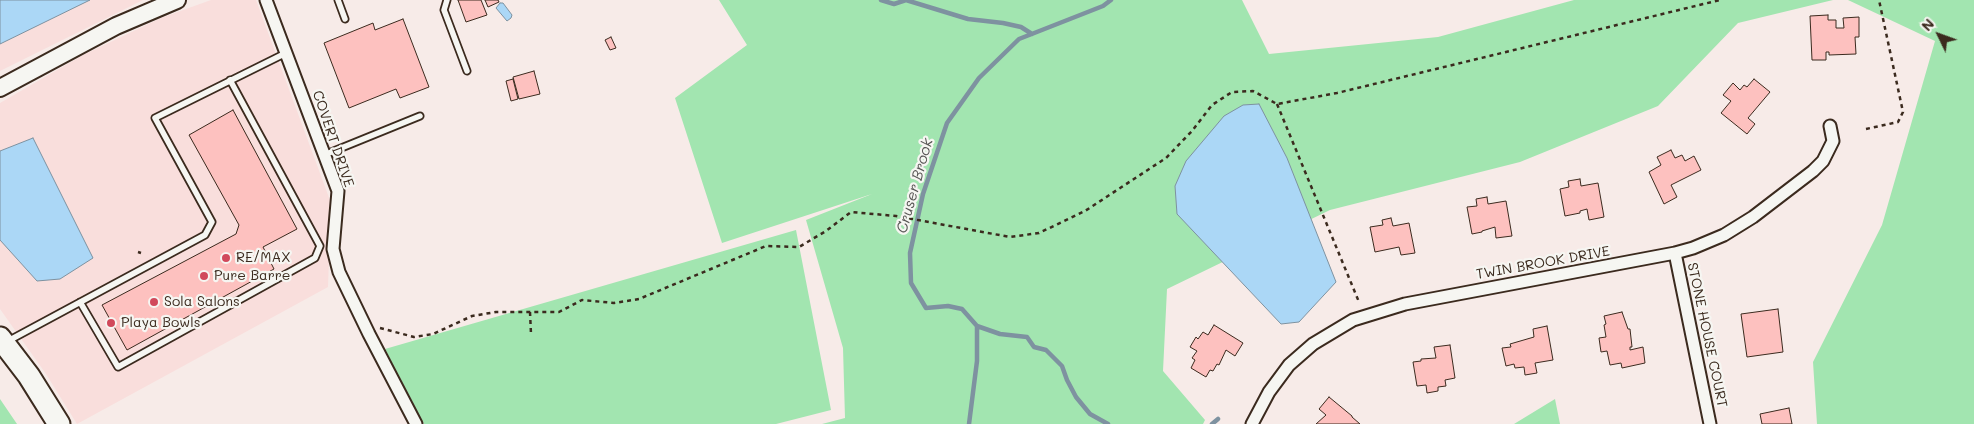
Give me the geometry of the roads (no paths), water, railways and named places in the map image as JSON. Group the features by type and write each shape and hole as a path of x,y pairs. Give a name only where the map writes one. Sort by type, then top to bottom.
{"highway":[{"path":"2,341 29,376 59,424"}],"street":[{"name":"COVERT DRIVE","path":"266,0 338,191 333,249 339,272 416,424"},
{"path":"0,88 100,34 169,1"},
{"name":"TWIN BROOK DRIVE","path":"1252,424 1269,392 1290,366 1312,344 1352,320 1405,304 1675,253 1700,245 1731,230 1813,171 1823,161 1833,141 1830,126"},
{"name":"STONE HOUSE COURT","path":"1675,253 1710,424"}],"lane":[{"path":"338,0 345,19"},
{"path":"447,0 444,10 467,71"},
{"path":"2,341 23,332 205,235 212,222 155,118 286,52"},
{"path":"230,80 320,246 333,249"},
{"path":"324,155 420,116"},
{"path":"80,302 118,367 315,258 320,246"}],"water":[{"path":"0,0 90,0 0,44"},
{"path":"500,3 503,3 512,15 507,21 496,8"},
{"path":"1259,104 1287,158 1336,282 1299,322 1281,324 1177,214 1175,186 1186,161 1224,116 1243,105"},
{"path":"33,138 93,258 60,279 37,281 0,240 0,151"}],"waterway":[{"path":"881,0 894,4 906,0"},
{"path":"906,0 968,19 1021,27 1032,34"},
{"name":"Cruser Brook","path":"969,424 977,361 977,326 962,309 948,306 926,308 911,283 910,253 923,194 947,123 979,78 1019,39 1103,6 1111,0"},
{"path":"977,326 1000,334 1027,337 1034,347 1046,350 1062,366 1076,397 1090,414 1108,424"},
{"path":"1212,424 1218,419"}],"place":[{"name":"RE/MAX","path":"226,258"},
{"name":"Pure Barre","path":"204,276"},
{"name":"Sola Salons","path":"154,302"},
{"name":"Playa Bowls","path":"111,323"}]}
